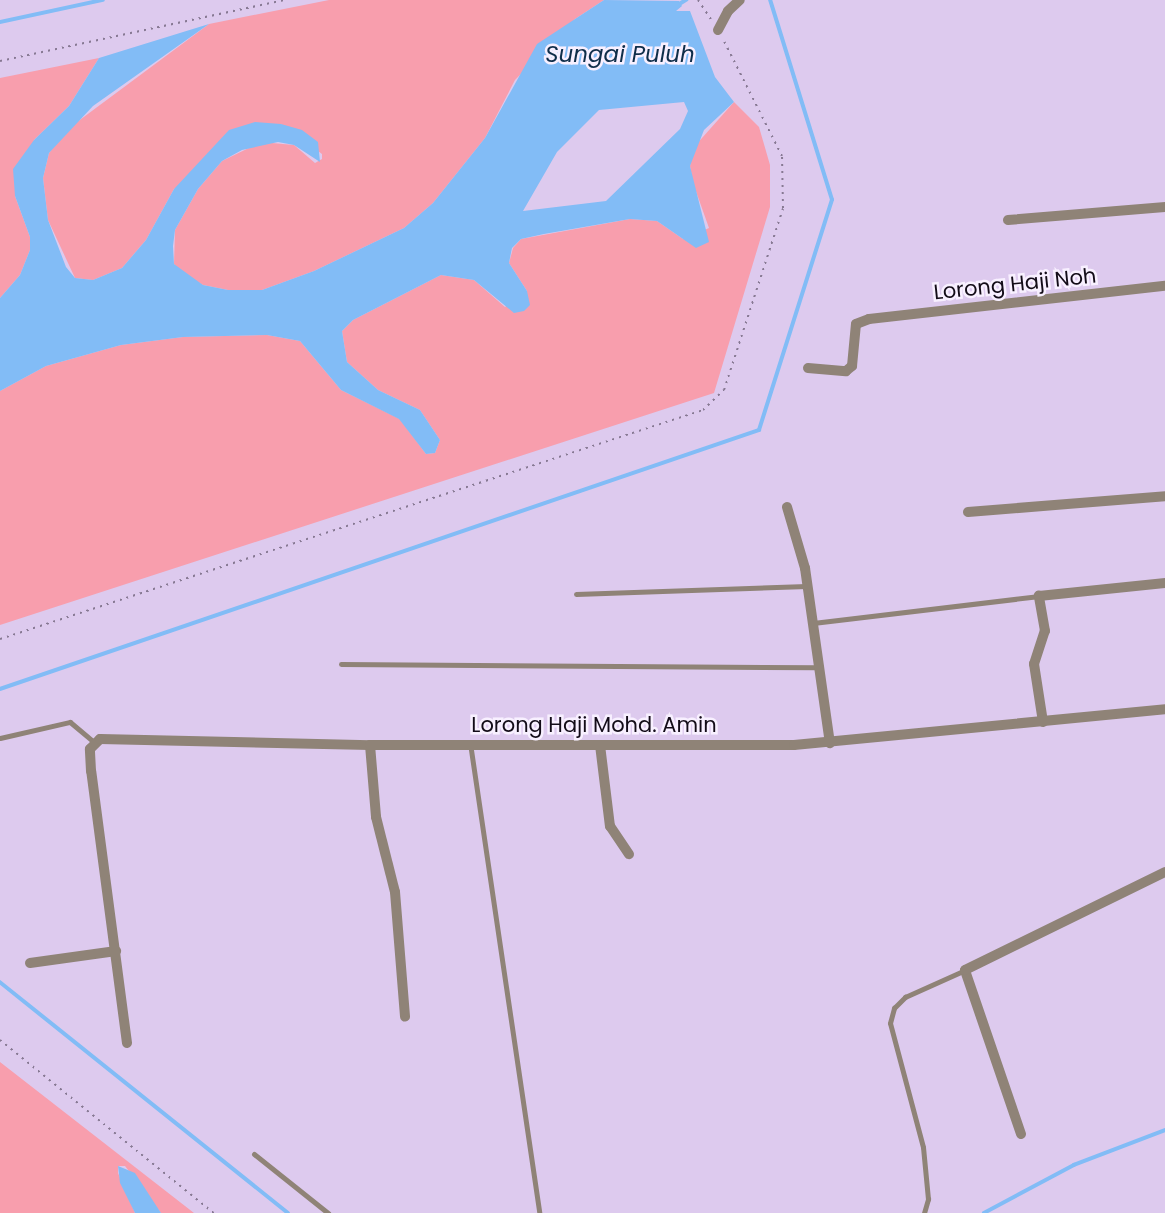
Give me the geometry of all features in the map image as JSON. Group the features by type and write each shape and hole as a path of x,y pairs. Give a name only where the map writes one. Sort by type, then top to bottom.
{"street":[{"path":"718,30 740,0"},
{"path":"1008,220 1165,206"},
{"name":"Lorong Haji Noh","path":"808,368 846,371 852,366 856,324 869,319 1165,286"},
{"path":"968,513 1165,496"},
{"path":"788,508 808,586 830,743"},
{"path":"1043,722 1034,664 1045,631 1039,596 1165,583"},
{"name":"Lorong Haji Mohd. Amin","path":"94,742 370,745 830,743 1165,709"},
{"path":"94,742 90,750 95,812 127,1043"},
{"path":"370,745 376,817 395,892 405,1017"},
{"path":"600,745 610,826 629,854"},
{"path":"1021,1133 965,970 1165,872"},
{"path":"30,963 116,951"}],"lane":[{"path":"576,594 808,586"},
{"path":"813,623 1039,596"},
{"path":"341,664 818,667"},
{"path":"0,738 70,722 94,742"},
{"path":"470,743 539,1213"},
{"path":"924,1213 928,1199 923,1147 890,1023 894,1008 905,997 965,970"},
{"path":"254,1154 328,1213"}],"path":[{"path":"0,61 285,0"},
{"path":"0,639 703,410 724,390 783,208 782,156 718,30 698,1"},
{"path":"0,1040 214,1213"}],"shaded area":[{"path":"329,0 604,0 575,19 515,80 485,138 433,203 404,228 314,271 262,290 228,290 203,285 181,272 174,264 175,230 198,189 222,161 261,142 294,145 315,163 322,159 322,154 281,124 174,189 146,240 122,268 93,280 75,278 48,220 43,178 49,153 69,128 209,24"},
{"path":"99,58 69,106 34,140 15,196 30,237 30,250 20,275 0,298 0,78"},
{"path":"734,102 759,127 770,165 770,207 714,393 0,625 0,391 46,366 121,345 183,337 267,335 300,341 341,390 400,419 426,454 435,453 440,440 420,410 378,390 347,362 342,331 353,320 441,275 474,280 505,307 527,291 509,263 513,248 521,239 630,219 657,221 683,239 709,228 693,183 690,166 694,147"},
{"path":"0,1062 194,1213 161,1213 125,1166 118,1166 118,1173 135,1213 0,1213"}],"water":[{"name":"Sungai Puluh","path":"604,0 679,1 682,6 676,11 690,11 715,77 734,102 704,130 690,166 709,242 696,248 657,221 630,219 521,239 512,248 509,263 527,291 530,305 524,311 514,313 474,280 441,275 353,320 342,331 347,362 378,390 420,410 440,440 435,453 426,454 399,419 341,390 300,341 267,335 183,337 121,345 46,366 0,391 0,298 20,275 30,250 30,237 15,196 13,169 34,140 69,106 99,58 209,24 93,106 49,153 43,178 48,220 66,267 75,278 93,280 122,268 146,240 174,189 229,130 255,122 281,124 302,130 318,142 320,162 294,145 278,142 242,150 222,161 198,189 175,230 173,246 174,264 203,285 228,290 262,290 314,271 404,228 433,203 485,138 537,44","holes":["684,102 688,111 680,129 606,201 523,211 557,152 599,110"]},
{"path":"118,1166 135,1173 161,1213 135,1213 120,1183"}],"waterway":[{"path":"0,22 103,0"},
{"path":"681,3 686,0"},
{"path":"0,689 759,430 832,200 770,0"},
{"path":"0,982 288,1213"},
{"path":"984,1213 1074,1165 1165,1130"}]}
